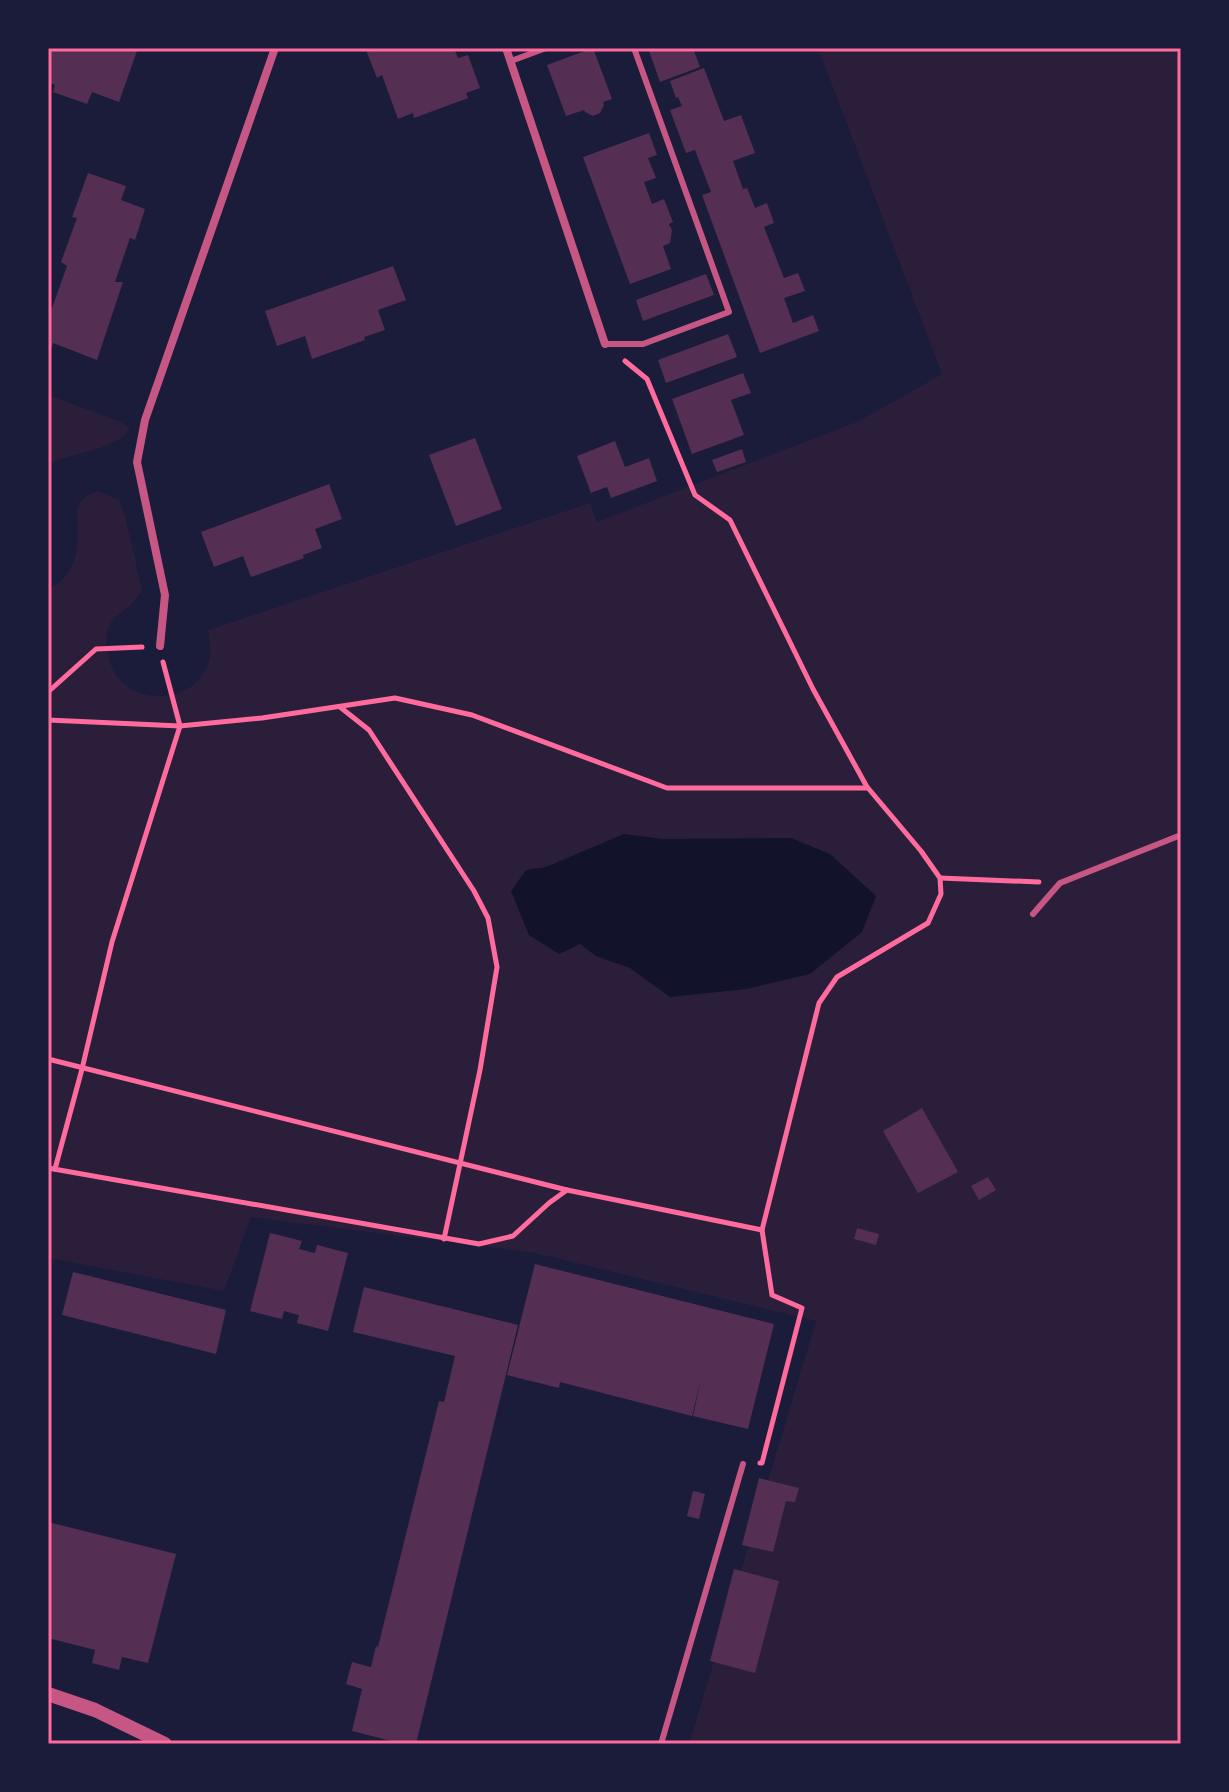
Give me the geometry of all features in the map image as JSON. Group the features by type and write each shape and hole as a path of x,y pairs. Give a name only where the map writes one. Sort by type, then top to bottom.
{"street":[{"path":"160,646 165,595 137,462 142,434 275,48"},
{"path":"506,48 605,344"},
{"path":"48,1694 95,1710 165,1744"}],"lane":[{"path":"511,61 546,48"},
{"path":"605,344 643,344 729,312 634,48"},
{"path":"1033,914 1060,883 1181,835"},
{"path":"661,1744 743,1464"}],"path":[{"path":"605,344 647,379 695,495 730,520 813,689 868,788 940,878 941,894 928,923 837,977 819,1003 762,1230 772,1295 802,1308 762,1463 743,1464"},
{"path":"48,692 96,649 160,646 180,726 112,942 82,1069 52,1168 479,1244 513,1236 567,1190"},
{"path":"48,720 180,726 262,718 395,698 472,715 667,788 868,788"},
{"path":"339,706 369,730 474,891 488,918 497,967 480,1070 444,1239"},
{"path":"940,878 1060,883"},
{"path":"48,1059 567,1190 762,1230"}],"shaded area":[{"path":"818,48 1181,48 1181,1744 689,1744 816,1321 535,1253 251,1217 224,1291 48,1258 48,589 67,574 76,555 79,505 86,497 99,491 119,500 142,590 110,625 106,635 109,657 116,675 128,687 144,694 161,696 178,693 193,685 204,673 210,655 208,630 590,503 597,522 859,421 942,374"},
{"path":"48,395 130,428 121,439 100,448 48,463"},
{"path":"624,834 662,839 791,838 830,854 876,896 862,932 810,974 746,989 670,997 630,968 596,956 580,944 559,954 529,935 511,891 526,870 546,867"}],"building":[{"path":"48,48 138,48 119,102 92,92 87,104 53,92 55,85 48,82"},
{"path":"454,48 458,58 468,55 480,88 466,93 468,98 414,118 413,113 398,119 382,75 377,78 366,50"},
{"path":"593,48 612,99 603,102 600,113 593,116 584,110 566,116 547,65"},
{"path":"648,48 693,48 700,67 660,82"},
{"path":"704,68 724,121 741,115 755,153 733,161 743,189 747,188 755,208 767,203 774,223 764,227 784,278 798,273 805,291 784,298 793,323 813,315 819,331 760,353 702,195 711,192 695,150 686,153 670,110 682,106 670,81"},
{"path":"649,133 657,155 648,158 656,178 644,182 652,204 664,199 673,222 669,224 672,230 670,243 663,246 671,269 630,284 583,157"},
{"path":"88,173 126,186 121,200 145,209 135,240 130,238 115,282 123,282 97,360 53,343 51,349 48,348 48,307 52,308 67,266 61,262 77,218 72,217"},
{"path":"393,266 406,300 378,310 385,330 312,359 305,336 277,346 265,311"},
{"path":"706,274 714,295 643,321 636,300"},
{"path":"728,334 737,357 666,383 658,360"},
{"path":"743,373 751,393 731,400 744,435 692,454 672,399"},
{"path":"475,438 502,509 456,526 429,455"},
{"path":"615,441 625,467 649,458 657,481 611,498 607,487 591,493 577,456"},
{"path":"742,449 746,462 717,472 712,460"},
{"path":"329,484 342,519 315,529 322,548 303,555 304,558 251,577 243,556 214,567 201,532"},
{"path":"922,1108 958,1172 918,1193 883,1131"},
{"path":"988,1177 996,1190 979,1200 971,1186"},
{"path":"857,1228 879,1234 876,1245 854,1239"},
{"path":"270,1233 302,1241 299,1249 315,1253 317,1245 348,1253 328,1331 297,1323 299,1315 284,1311 282,1319 250,1311"},
{"path":"535,1264 774,1324 748,1429 693,1416 701,1379 692,1416 560,1382 559,1388 507,1375"},
{"path":"73,1272 226,1310 216,1354 62,1315"},
{"path":"364,1287 518,1325 416,1744 403,1744 352,1731 362,1689 346,1684 352,1662 371,1667 378,1647 439,1401 444,1402 455,1356 353,1332"},
{"path":"759,1478 799,1488 795,1502 786,1501 773,1552 742,1545"},
{"path":"693,1491 705,1494 699,1519 687,1516"},
{"path":"48,1522 176,1554 148,1663 122,1657 119,1670 92,1663 95,1650 48,1638"},
{"path":"734,1569 779,1581 755,1673 710,1661"}]}
